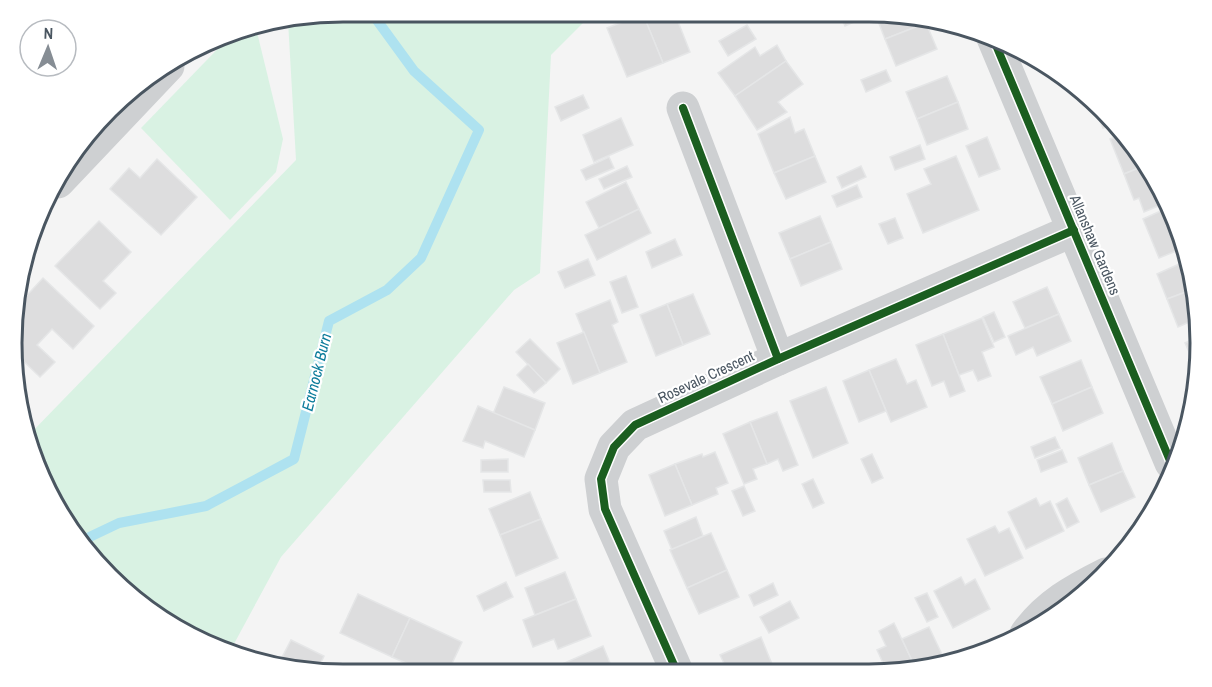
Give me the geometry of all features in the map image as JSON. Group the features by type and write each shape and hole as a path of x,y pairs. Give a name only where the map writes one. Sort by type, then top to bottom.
{"street":[{"name":"Allanshaw Gardens","path":"998,50 1168,457"},
{"path":"85,153 140,95"},
{"path":"683,108 778,359"},
{"name":"Rosevale Crescent","path":"674,664 605,509 601,479 614,447 635,425 778,359 1074,230"},
{"path":"1052,606 1072,591"}],"green space":[{"path":"344,22 584,22 551,55 540,273 514,290 281,557 234,645 202,631 165,610 132,585 102,555 66,504 47,466 34,430 296,160 288,28"},
{"path":"257,34 283,139 276,172 230,220 141,128 218,48"}],"building":[{"path":"622,22 646,22 663,63 627,77 607,28"},
{"path":"646,22 678,22 690,52 663,63"},
{"path":"879,23 917,26 885,39"},
{"path":"747,25 756,39 728,56 719,41"},
{"path":"917,26 928,28 937,49 896,66 885,39"},
{"path":"777,45 786,61 735,96 718,73 755,47 760,56"},
{"path":"786,61 803,84 778,102 787,112 757,130 735,96"},
{"path":"886,70 891,81 866,92 861,80"},
{"path":"947,76 958,102 917,119 906,92"},
{"path":"583,95 589,108 561,121 555,107"},
{"path":"958,102 968,129 927,145 917,119"},
{"path":"790,117 795,133 804,129 815,156 774,173 758,134"},
{"path":"621,118 633,145 594,162 583,135"},
{"path":"987,137 1000,169 979,177 966,146"},
{"path":"1114,137 1137,169 1124,174 1110,139"},
{"path":"920,145 925,159 895,170 890,157"},
{"path":"815,156 826,182 786,199 774,173"},
{"path":"956,156 979,210 923,233 907,194 931,184 924,169"},
{"path":"609,157 614,168 586,180 581,170"},
{"path":"157,159 197,197 161,235 110,189 129,168 140,178"},
{"path":"627,166 632,177 604,189 599,179"},
{"path":"861,166 866,177 842,188 837,177"},
{"path":"1137,169 1158,206 1144,212 1139,198 1134,200 1124,174"},
{"path":"626,182 639,209 599,228 586,202"},
{"path":"857,185 862,197 837,207 832,196"},
{"path":"639,209 651,233 597,260 585,235"},
{"path":"1160,211 1176,251 1159,258 1143,219"},
{"path":"820,216 831,242 790,259 779,233"},
{"path":"895,218 903,238 888,244 879,224"},
{"path":"99,221 131,252 103,281 116,293 100,309 55,266"},
{"path":"675,239 682,255 652,268 646,252"},
{"path":"831,242 842,269 801,286 790,259"},
{"path":"588,259 595,275 565,288 558,272"},
{"path":"1180,264 1185,292 1167,299 1157,274"},
{"path":"626,276 638,307 622,313 610,282"},
{"path":"43,278 94,326 73,349 52,329 37,345 55,362 40,377 23,360 26,296"},
{"path":"1047,287 1059,314 1025,328 1013,302"},
{"path":"1185,292 1189,322 1178,327 1167,299"},
{"path":"693,294 710,334 683,345 667,304"},
{"path":"610,300 618,322 612,325 627,362 600,373 576,314"},
{"path":"667,304 683,345 656,356 640,315"},
{"path":"994,312 1005,337 994,342 983,317"},
{"path":"1059,314 1071,341 1037,356 1033,347 1016,355 1008,336"},
{"path":"982,318 994,347 982,352 991,376 978,381 973,370 959,375 943,334"},
{"path":"584,332 600,373 573,384 557,343"},
{"path":"943,334 965,391 950,397 944,381 932,386 916,345"},
{"path":"530,339 560,369 546,383 516,352"},
{"path":"1190,341 1190,353 1185,343"},
{"path":"896,359 907,384 916,380 927,407 891,422 869,370"},
{"path":"1081,360 1092,387 1052,404 1040,377"},
{"path":"528,364 546,383 534,393 517,375"},
{"path":"869,370 886,411 859,422 843,381"},
{"path":"504,387 545,403 535,430 493,414"},
{"path":"826,387 848,443 813,458 790,401"},
{"path":"1092,387 1103,413 1063,431 1052,404"},
{"path":"478,406 535,430 524,457 485,441 483,448 463,441"},
{"path":"777,412 798,465 783,471 778,459 767,464 750,422"},
{"path":"750,422 767,464 753,469 757,479 744,484 723,434"},
{"path":"1055,437 1060,448 1035,458 1031,447"},
{"path":"1112,443 1123,471 1089,485 1078,458"},
{"path":"1062,450 1067,462 1041,472 1037,460"},
{"path":"715,452 728,483 716,488 718,494 692,505 675,464 702,454 703,457"},
{"path":"872,454 883,478 872,483 861,459"},
{"path":"508,459 508,472 481,472 481,460"},
{"path":"675,464 692,505 665,516 649,475"},
{"path":"1123,471 1135,497 1101,512 1089,485"},
{"path":"813,479 824,503 813,508 802,484"},
{"path":"483,480 510,480 511,492 484,492"},
{"path":"744,486 755,511 743,516 732,491"},
{"path":"530,492 541,519 500,535 489,509"},
{"path":"1036,498 1040,506 1050,501 1064,531 1026,549 1008,512"},
{"path":"1067,498 1079,522 1067,528 1056,504"},
{"path":"696,517 703,536 672,550 664,531"},
{"path":"541,519 558,558 516,576 500,535"},
{"path":"995,526 999,533 1009,528 1023,558 985,576 967,539"},
{"path":"711,533 727,570 687,588 670,550"},
{"path":"727,570 739,597 699,614 687,588"},
{"path":"565,572 576,599 535,615 525,588"},
{"path":"961,577 965,585 975,579 990,609 953,628 934,591"},
{"path":"506,582 513,597 484,611 477,596"},
{"path":"773,583 778,595 754,606 749,595"},
{"path":"927,593 938,617 927,622 915,598"},
{"path":"358,594 410,618 392,657 340,633"},
{"path":"576,599 591,636 558,649 554,639 533,647 523,620"},
{"path":"790,601 799,618 769,633 760,617"},
{"path":"410,618 462,642 452,664 408,664 392,657"},
{"path":"894,623 912,662 883,664 877,650 886,646 879,631"},
{"path":"929,627 943,656 913,662 902,639"},
{"path":"761,637 772,664 724,664 720,655"},
{"path":"291,640 324,656 320,664 282,658"},
{"path":"603,646 610,664 562,664"}],"waterway":[{"name":"Earnock Burn","path":"88,538 119,523 206,506 294,459 329,321 387,290 421,258 479,130 414,71 378,22"}],"cycle path":[{"path":"998,50 1168,457"},
{"path":"683,108 778,359"},
{"path":"674,664 605,509 601,479 614,447 635,425 778,359 1074,230"}]}
